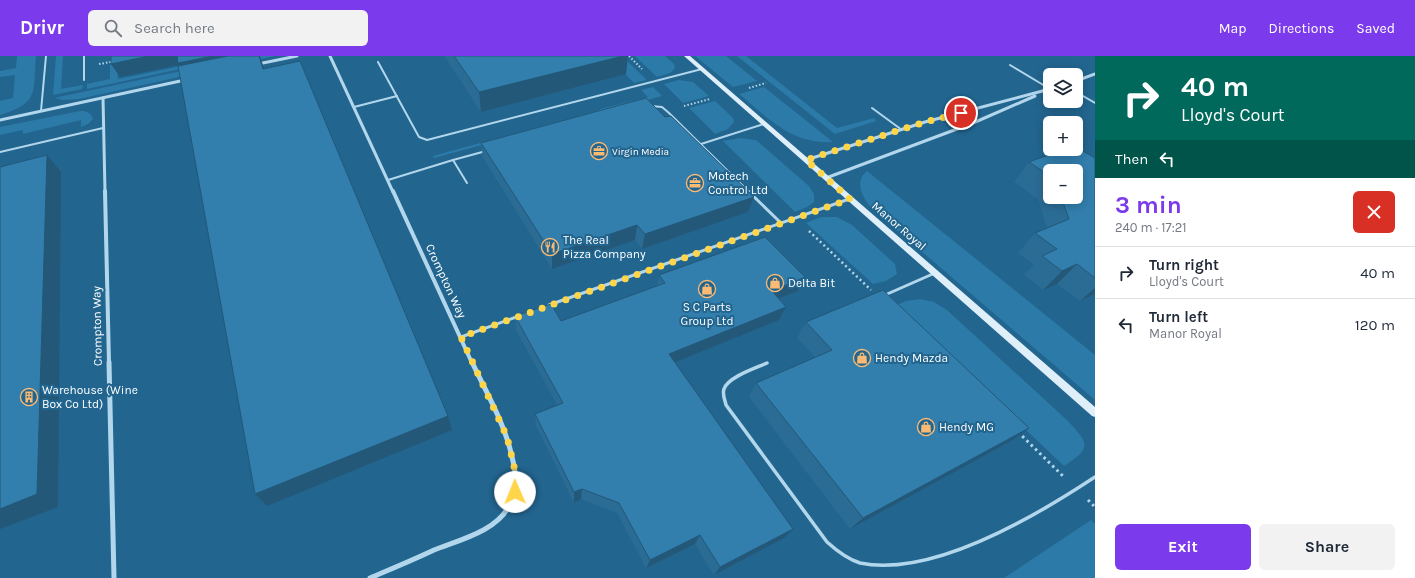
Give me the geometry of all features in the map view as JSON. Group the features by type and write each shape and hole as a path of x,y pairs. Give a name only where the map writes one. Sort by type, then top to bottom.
{"street":[{"path":"251,66 298,56"},
{"name":"Crompton Way","path":"330,56 507,437 514,466 515,492 510,506 503,516 492,524 474,533 370,578"},
{"name":"Manor Royal","path":"687,56 1095,413"},
{"path":"1083,78 1095,74"},
{"path":"0,120 188,80"},
{"path":"806,160 902,130 1043,91"},
{"path":"826,178 973,123 1043,92"},
{"name":"Crompton Way","path":"102,98 114,578"}],"lane":[{"path":"41,111 46,56"},
{"path":"84,56 84,80"},
{"path":"378,62 419,137 427,140 702,69"},
{"path":"1010,65 1043,85"},
{"path":"354,107 397,96"},
{"path":"1083,96 1095,103"},
{"path":"645,107 653,106 664,108 781,223"},
{"path":"872,108 902,130"},
{"path":"701,144 765,124"},
{"path":"0,152 103,128"},
{"path":"388,180 490,150"},
{"path":"453,160 467,183"},
{"path":"542,308 850,199"},
{"path":"879,298 935,273"},
{"path":"461,337 521,315"},
{"path":"767,363 728,382 724,389 723,396 726,405 827,542 837,552 849,559 876,567 896,568 944,560"},
{"path":"950,558 980,545 1056,504 1095,477"}],"path":[{"path":"629,56 655,82"},
{"path":"686,112 680,106 729,93"},
{"path":"796,218 879,298"},
{"path":"1016,430 1095,507"}],"shaded area":[{"path":"17,56 36,56 35,79 32,94 28,101 22,106 0,115 0,101 13,98 15,75 0,77 0,71 16,68"},
{"path":"56,56 63,56 61,89 83,85 82,89 53,95"},
{"path":"230,56 241,56 87,89 87,84 110,79 110,65 117,63 118,79"},
{"path":"252,56 275,56 79,99 63,100 54,98"},
{"path":"608,56 622,56 647,80 634,83"},
{"path":"635,56 665,56 674,64 675,68 670,73 657,77"},
{"path":"695,56 726,56 757,81 733,87"},
{"path":"737,56 746,56 837,128 874,118 876,121 835,134"},
{"path":"679,80 693,82 709,96 683,103 664,84"},
{"path":"653,87 662,96 434,158 433,156 648,97 641,90"},
{"path":"764,87 833,142 818,142 793,134 771,121 739,94"},
{"path":"715,101 733,118 734,122 728,129 715,134 689,108"},
{"path":"80,111 88,112 93,119 88,124 81,127 81,120 23,134 23,130 0,135 0,127"},
{"path":"740,138 756,140 809,186 814,194 814,202 795,212 723,141"},
{"path":"867,171 1095,355 1095,400 871,208 862,194 860,184 863,175"},
{"path":"821,217 837,217 852,225 895,264 897,274 886,281 873,284 806,223"},
{"path":"920,299 934,302 947,310 1068,421 1083,441 1083,450 1079,455 1064,466 895,306 906,301"},
{"path":"1091,520 1095,524 1095,578 1004,578"}],"building":[{"path":"111,56 149,56 111,64"},
{"path":"177,56 213,56 178,63"},
{"path":"228,56 259,56 263,69 300,61 448,416 255,494 178,66"},
{"path":"454,56 623,56 479,92"},
{"path":"646,98 665,117 671,116 754,197 645,234 637,225 552,254 481,143"},
{"path":"1083,151 1095,158 1095,278 1077,264 1062,271 1042,256 1057,249 1035,233 1069,219 1064,204 1083,204 1083,164 1043,164 1043,171 1029,162 1046,156 1083,156"},
{"name":"Warehouse (Wine Box Co Ltd)","path":"47,155 37,494 0,509 0,167"},
{"path":"765,237 805,277 772,291 786,307 669,354 793,529 720,567 700,535 650,560 619,503 582,489 574,492 535,414 563,403 515,316 551,304 561,321 665,283 659,275"},
{"path":"883,290 1029,428 863,518 756,383 832,350 806,322"}],"place":[{"name":"Virgin Media","path":"599,151"},
{"name":"Motech Control Ltd","path":"695,183"},
{"name":"The Real Pizza Company","path":"550,247"},
{"name":"Delta Bit","path":"775,283"},
{"name":"S C Parts Group Ltd","path":"707,289"},
{"name":"Hendy Mazda","path":"862,358"},
{"name":"Warehouse (Wine Box Co Ltd)","path":"29,397"},
{"name":"Hendy MG","path":"926,427"}],"route":[{"path":"515,492 514,466 507,437 461,337 649,269 850,199 806,160 925,122 961,113"}]}
